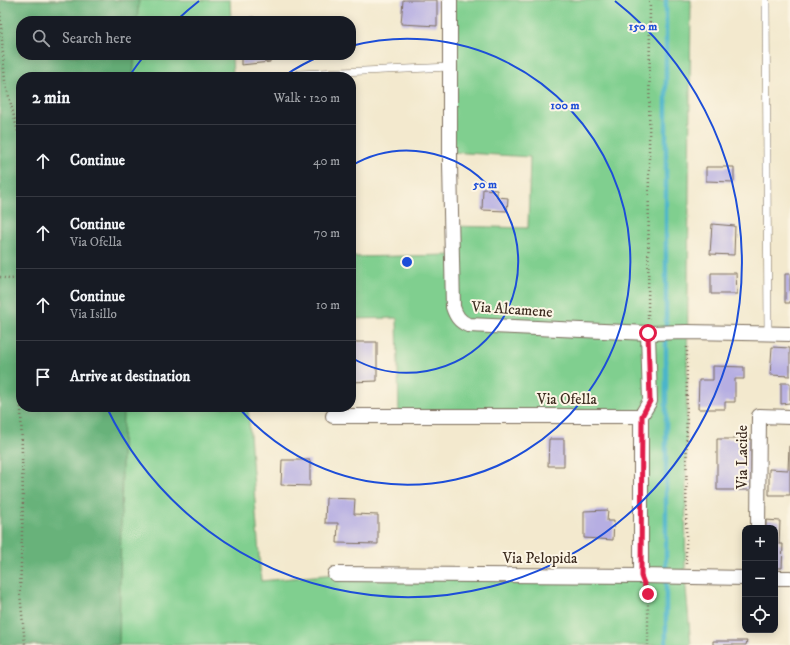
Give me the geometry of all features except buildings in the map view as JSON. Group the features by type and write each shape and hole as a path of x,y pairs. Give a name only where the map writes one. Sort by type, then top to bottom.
{"street":[{"name":"Via Alcamene","path":"450,0 453,307 458,319 468,325 648,333 687,332 790,334"},
{"path":"641,576 642,416 650,401 648,333"},
{"name":"Via Ofella","path":"333,416 642,416"},
{"name":"Via Lacide","path":"758,525 759,416 790,417"},
{"name":"Via Pelopida","path":"335,574 742,578"},
{"path":"778,578 790,578"}],"lane":[{"path":"766,0 768,333"},
{"path":"342,72 450,67"}],"path":[{"path":"648,333 650,0"},
{"path":"0,12 5,82 16,124"},
{"path":"0,278 16,278"},
{"path":"685,577 687,332"},
{"path":"21,412 23,502 20,593 25,645"},
{"path":"641,576 648,594 648,645"}],"green space":[{"path":"0,0 230,0 231,16 16,16 16,59"},
{"path":"0,0 139,0 137,16 16,16 16,60 135,60 133,72 16,72 16,412 123,412 119,645 0,645"},
{"path":"450,0 691,0 685,577 691,645 25,645 21,412 248,412 261,581 335,574 641,575 641,416 399,416 397,318 356,319 356,257 452,255 452,226 528,228 530,157 450,152"},
{"path":"16,60 232,60 233,72 20,72"}],"waterway":[{"path":"666,0 666,645"}],"route":[{"path":"648,333 650,401 642,416 641,576 648,594"}]}
